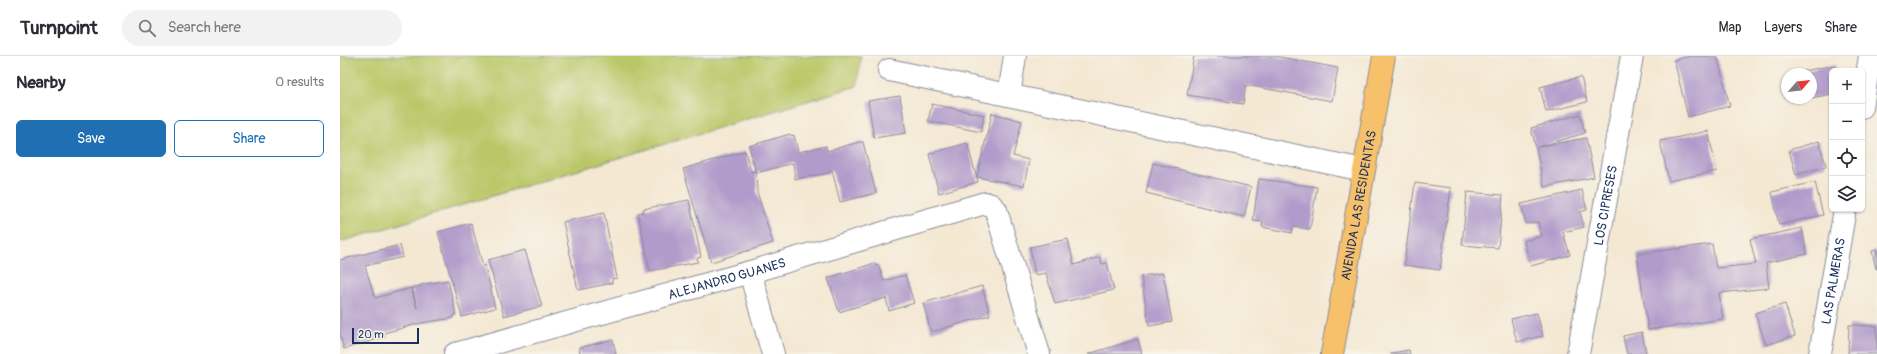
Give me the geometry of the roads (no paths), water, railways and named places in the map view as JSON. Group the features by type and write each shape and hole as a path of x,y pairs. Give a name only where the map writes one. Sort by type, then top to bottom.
{"main road":[{"name":"AVENIDA LAS RESIDENTAS","path":"1332,354 1384,56"}],"street":[{"path":"1010,95 1015,56"},
{"name":"LOS CIPRESES","path":"1578,354 1632,56"},
{"path":"1862,104 1870,56"},
{"path":"890,70 1363,170"},
{"name":"ALEJANDRO GUANES","path":"455,354 512,346 750,272 985,203 991,205 996,210 1040,354"},
{"name":"LAS PALMERAS","path":"1820,354 1844,212"},
{"path":"750,272 773,354"}]}
